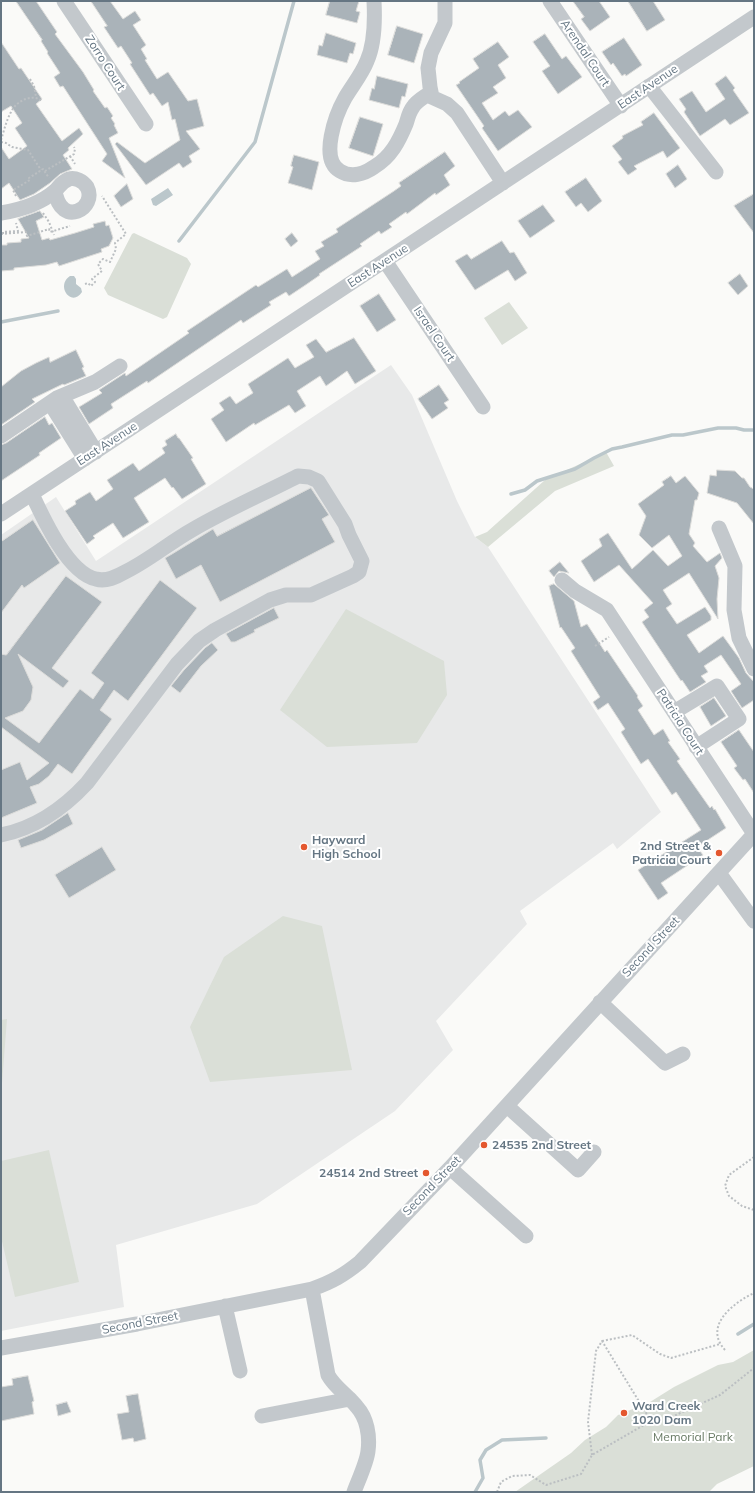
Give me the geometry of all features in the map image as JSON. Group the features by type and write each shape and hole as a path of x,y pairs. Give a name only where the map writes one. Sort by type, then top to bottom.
{"street":[{"name":"Zorro Court","path":"64,1 146,124"},
{"path":"374,1 375,16 372,45 367,61 345,99 335,124 329,145 331,158 338,170 349,176 363,173 374,167 394,149 401,136 411,108 416,102 427,95 447,104 457,113 503,183"},
{"path":"432,97 428,68 430,53 445,23 445,1"},
{"name":"Arendal Court","path":"550,1 621,106"},
{"name":"East Avenue","path":"1,514 754,17"},
{"path":"649,86 716,172"},
{"path":"1,213 20,210 35,203 53,186 70,179 77,179 87,187 89,195 87,203 78,211 70,212 60,207 56,201 53,186"},
{"name":"Israel Court","path":"385,261 483,407"},
{"path":"1,436 56,400 95,382 120,366"},
{"path":"56,400 90,455"},
{"path":"1,835 42,820 71,800 87,783 177,664 199,642 222,627 270,600 286,595 311,595 354,576 359,572 362,561 345,524 318,481 309,477 298,476 192,530 126,572 111,579 97,580 85,575 74,566 45,524 32,494"},
{"path":"719,528 734,566 734,610 739,638 754,669"},
{"name":"Patricia Court","path":"562,580 575,591 607,610 754,834"},
{"path":"674,712 717,686 739,719 696,746"},
{"name":"Second Street","path":"1,1348 137,1324 312,1289 332,1282 346,1274 360,1262 450,1168 754,834"},
{"path":"719,873 754,921"},
{"path":"600,1002 665,1063 683,1054"},
{"path":"507,1106 578,1170 594,1152"},
{"path":"450,1168 526,1236"},
{"path":"312,1289 328,1375 333,1384 350,1399 363,1414 367,1425 368,1451 354,1492"},
{"path":"225,1306 240,1371"},
{"path":"262,1416 350,1399"}],"path":[{"path":"30,79 34,86 36,97"},
{"path":"42,101 32,96 17,105 11,112 1,141 12,147 28,150 41,170 43,169 53,186"},
{"path":"44,171 74,154 74,147"},
{"path":"70,156 76,166"},
{"path":"13,190 30,180 29,178 41,170"},
{"path":"85,284 88,283 91,286 95,282 92,279 102,271 98,264 103,259 110,262 116,250 115,243 126,234 101,194 89,195"},
{"path":"49,222 54,235"},
{"path":"2,234 26,232 27,236 49,229 50,232 52,231"},
{"path":"2,234 3,232 18,231"},
{"path":"595,646 612,635"},
{"path":"754,1157 729,1176 725,1186 729,1196 742,1206 754,1210"},
{"path":"725,1350 720,1344 718,1337 720,1322 725,1313 734,1305 754,1293"},
{"path":"602,1340 632,1335 660,1354 671,1358 720,1344"},
{"path":"602,1340 651,1421"},
{"path":"592,1455 588,1422 596,1351 602,1340"},
{"path":"497,1492 501,1482 512,1476 530,1475 546,1485 581,1474 592,1455 651,1421 665,1420 720,1395 754,1368"}],"shaded area":[{"path":"168,188 173,195 156,206 153,205 151,199"},
{"path":"70,276 74,276 76,279 76,284 81,288 82,292 74,298 67,294 64,285"},
{"name":"Hayward High School","path":"391,365 412,395 457,501 475,537 488,547 661,812 617,849 613,843 520,911 527,924 436,1021 453,1050 395,1111 257,1204 116,1245 124,1307 1,1331 1,535 56,497 96,561"}],"green space":[{"path":"134,233 187,258 191,264 167,317 163,319 108,295 104,288 132,234"},
{"path":"509,302 528,328 502,345 484,318"},
{"path":"606,452 614,466 555,491 488,547 475,537 487,532 545,480"},
{"path":"346,609 444,661 447,695 417,743 327,747 280,710"},
{"path":"283,916 322,926 352,1070 210,1082 190,1027 224,957"},
{"path":"7,1019 1,1096 1,1020"},
{"path":"49,1150 79,1282 15,1297 1,1237 1,1161"},
{"name":"Memorial Park","path":"754,1350 754,1466 717,1484 709,1492 515,1492 571,1453 585,1440 606,1427 618,1415 650,1402 674,1387 718,1365 733,1362"}],"building":[{"path":"16,1 36,1 57,32 55,34 83,72 94,90 93,91 105,108 107,107 113,116 111,118 118,133 109,138 125,178 102,161 107,154 63,86 60,87 54,77 60,73 47,53 48,52 41,41 42,40"},
{"path":"91,1 110,1 123,19 135,11 141,20 133,25 146,45 141,49 147,59 145,60 157,79 168,72 188,101 197,99 204,126 186,131 200,149 189,156 192,162 183,168 179,163 146,185 115,144 117,142 145,163 180,140 175,119 172,120 168,102 162,106 153,93 150,95 130,64 132,63 121,46 118,48 104,27 107,26"},
{"path":"330,1 359,1 356,11 360,12 357,23 326,15"},
{"path":"573,1 599,1 610,17 590,31 581,19 584,17"},
{"path":"628,1 653,1 665,20 647,31"},
{"path":"397,26 423,34 414,63 388,55"},
{"path":"326,33 356,43 353,54 350,53 347,63 317,55 319,45 322,46"},
{"path":"545,34 562,59 566,56 582,77 558,94 542,71 550,66 533,42"},
{"path":"624,38 642,65 626,76 625,74 622,76 613,63 611,65 602,52"},
{"path":"1,42 42,99 36,104 62,141 79,128 83,134 68,148 69,150 63,155 72,169 60,174 34,194 20,200 9,183 1,189 1,147 9,159 27,146 15,128 22,123 11,106 1,112"},
{"path":"498,42 509,57 498,65 506,78 493,87 498,93 482,103 493,120 505,111 509,116 518,110 532,127 498,151 482,128 484,126 456,85 479,68 473,59"},
{"path":"377,76 408,84 405,97 402,96 399,108 369,100 372,88 374,89"},
{"path":"726,76 735,88 733,90 749,113 730,125 725,119 700,136 684,112 686,109 679,99 692,91 706,112 725,99 715,84"},
{"path":"654,113 680,148 667,158 663,151 634,166 637,169 628,175 618,162 622,159 612,146 623,138 622,136 643,125 641,122"},
{"path":"360,117 383,124 373,156 349,148"},
{"path":"445,152 455,166 444,175 450,185 436,195 435,193 407,214 406,212 389,224 392,227 381,234 379,231 360,244 362,246 289,296 286,292 269,302 271,305 243,323 241,320 148,383 147,381 111,404 113,408 89,424 79,407 102,393 99,390 125,373 126,376 189,333 187,331 256,285 258,287 287,269 292,277 320,259 315,251 324,246 321,242 338,232 336,229 394,191 401,186 399,183"},
{"path":"294,155 319,162 312,190 288,183 293,167 291,166"},
{"path":"678,165 687,179 675,188 666,174"},
{"path":"586,178 602,201 588,212 581,203 576,207 565,192"},
{"path":"127,184 133,199 121,207 114,196"},
{"path":"754,194 754,233 734,206"},
{"path":"543,205 555,221 530,238 518,221"},
{"path":"40,211 44,217 36,221 42,240 49,238 50,240 75,233 94,227 93,224 105,221 106,226 109,225 113,238 109,246 101,249 102,252 59,266 57,262 46,265 14,268 14,270 1,271 1,245 21,242 21,239 29,238 18,219"},
{"path":"292,233 298,241 291,247 285,239"},
{"path":"502,241 510,253 514,252 527,273 515,281 508,270 475,290 455,261 467,254 471,259"},
{"path":"740,274 748,286 738,295 728,283"},
{"path":"379,294 396,320 377,332 360,306"},
{"path":"354,338 376,371 355,384 347,371 326,386 320,376 297,391 306,406 295,413 289,405 255,425 254,423 226,442 211,419 224,410 219,403 230,396 236,404 253,393 248,384 288,358 295,368 314,357 306,345 316,339 326,352"},
{"path":"76,350 84,367 82,368 86,376 64,385 63,384 32,399 35,402 1,425 1,387 21,371 36,363 49,357 50,362"},
{"path":"439,385 449,400 444,403 448,408 432,419 418,399"},
{"path":"45,417 49,425 52,423 61,438 39,453 40,455 1,481 1,445"},
{"path":"176,434 193,458 191,459 206,484 182,499 165,478 134,498 149,522 123,538 113,523 93,536 95,538 87,544 65,511 76,504 75,501 90,492 96,501 113,489 107,480 133,463 139,471 165,453 162,448 167,445 165,441"},
{"path":"717,470 735,471 742,478 744,478 754,490 754,524 737,503 707,493 710,475 716,476"},
{"path":"671,476 676,483 685,476 699,493 697,500 695,500 689,534 695,543 693,546 707,562 720,553 722,558 715,566 719,578 717,599 718,619 689,573 663,590 672,604 666,608 677,624 705,607 711,616 711,620 687,635 699,653 723,636 739,658 746,673 754,682 754,700 742,708 731,691 741,684 721,655 704,666 708,672 701,676 706,682 690,692 682,680 681,681 642,622 649,617 644,610 653,603 619,565 594,582 581,561 602,546 599,539 608,533 632,569 653,550 668,566 682,556 669,535 652,548 639,535 646,516 638,504 664,485 662,482"},
{"path":"311,488 329,515 322,519 335,542 220,602 201,565 176,579 165,558 213,529 217,536"},
{"path":"33,520 60,563 24,588 22,585 1,613 1,542"},
{"path":"560,562 569,573 559,571 554,577 549,571"},
{"path":"66,576 102,602 52,668 69,681 63,688 18,654 33,687 31,700 23,711 5,718 39,743 80,689 93,699 104,683 91,673 160,580 197,608 128,701 114,690 100,710 112,719 72,774 58,764 49,776 39,784 30,787 37,803 1,818 1,770 20,762 27,780 49,763 1,727 1,654 6,655"},
{"path":"554,584 574,601 581,627 587,624 605,652 607,650 638,696 637,697 643,706 638,710 654,735 663,729 670,741 668,742 680,759 677,761 710,808 712,806 714,810 715,809 726,828 697,847 703,855 661,883 668,893 658,900 638,870 701,830 676,792 672,795 648,759 641,764 621,732 625,729 608,703 598,710 593,702 600,697 571,651 575,648 561,627 560,628 549,586"},
{"path":"274,608 279,618 254,630 255,632 235,642 231,642 226,634"},
{"path":"212,643 218,650 201,666 180,693 171,686 184,670 205,648"},
{"path":"714,698 726,716 711,726 700,707"},
{"path":"739,730 754,752 754,793 745,779 743,780 734,768 737,766 721,742"},
{"path":"68,813 73,824 44,840 21,848 18,840 42,830"},
{"path":"102,847 116,870 69,898 55,875"},
{"path":"28,1376 34,1401 32,1402 34,1414 1,1421 1,1387 13,1385 12,1379"},
{"path":"138,1394 146,1439 134,1442 133,1438 122,1440 117,1414 129,1412 126,1396"},
{"path":"67,1402 71,1412 58,1416 56,1405"}],"waterway":[{"path":"179,241 255,142 294,1"},
{"path":"1,322 58,311"},
{"path":"511,494 525,490 537,481 575,469 612,449 672,435 683,435 718,428 754,430"},
{"path":"738,1334 754,1324"},
{"path":"475,1492 483,1478 480,1460 486,1450 502,1440 546,1438"}],"place":[{"name":"Hayward High School","path":"304,847"},
{"name":"2nd Street & Patricia Court","path":"719,853"},
{"name":"24535 2nd Street","path":"484,1145"},
{"name":"24514 2nd Street","path":"426,1173"},
{"name":"Ward Creek 1020 Dam","path":"624,1413"}]}
